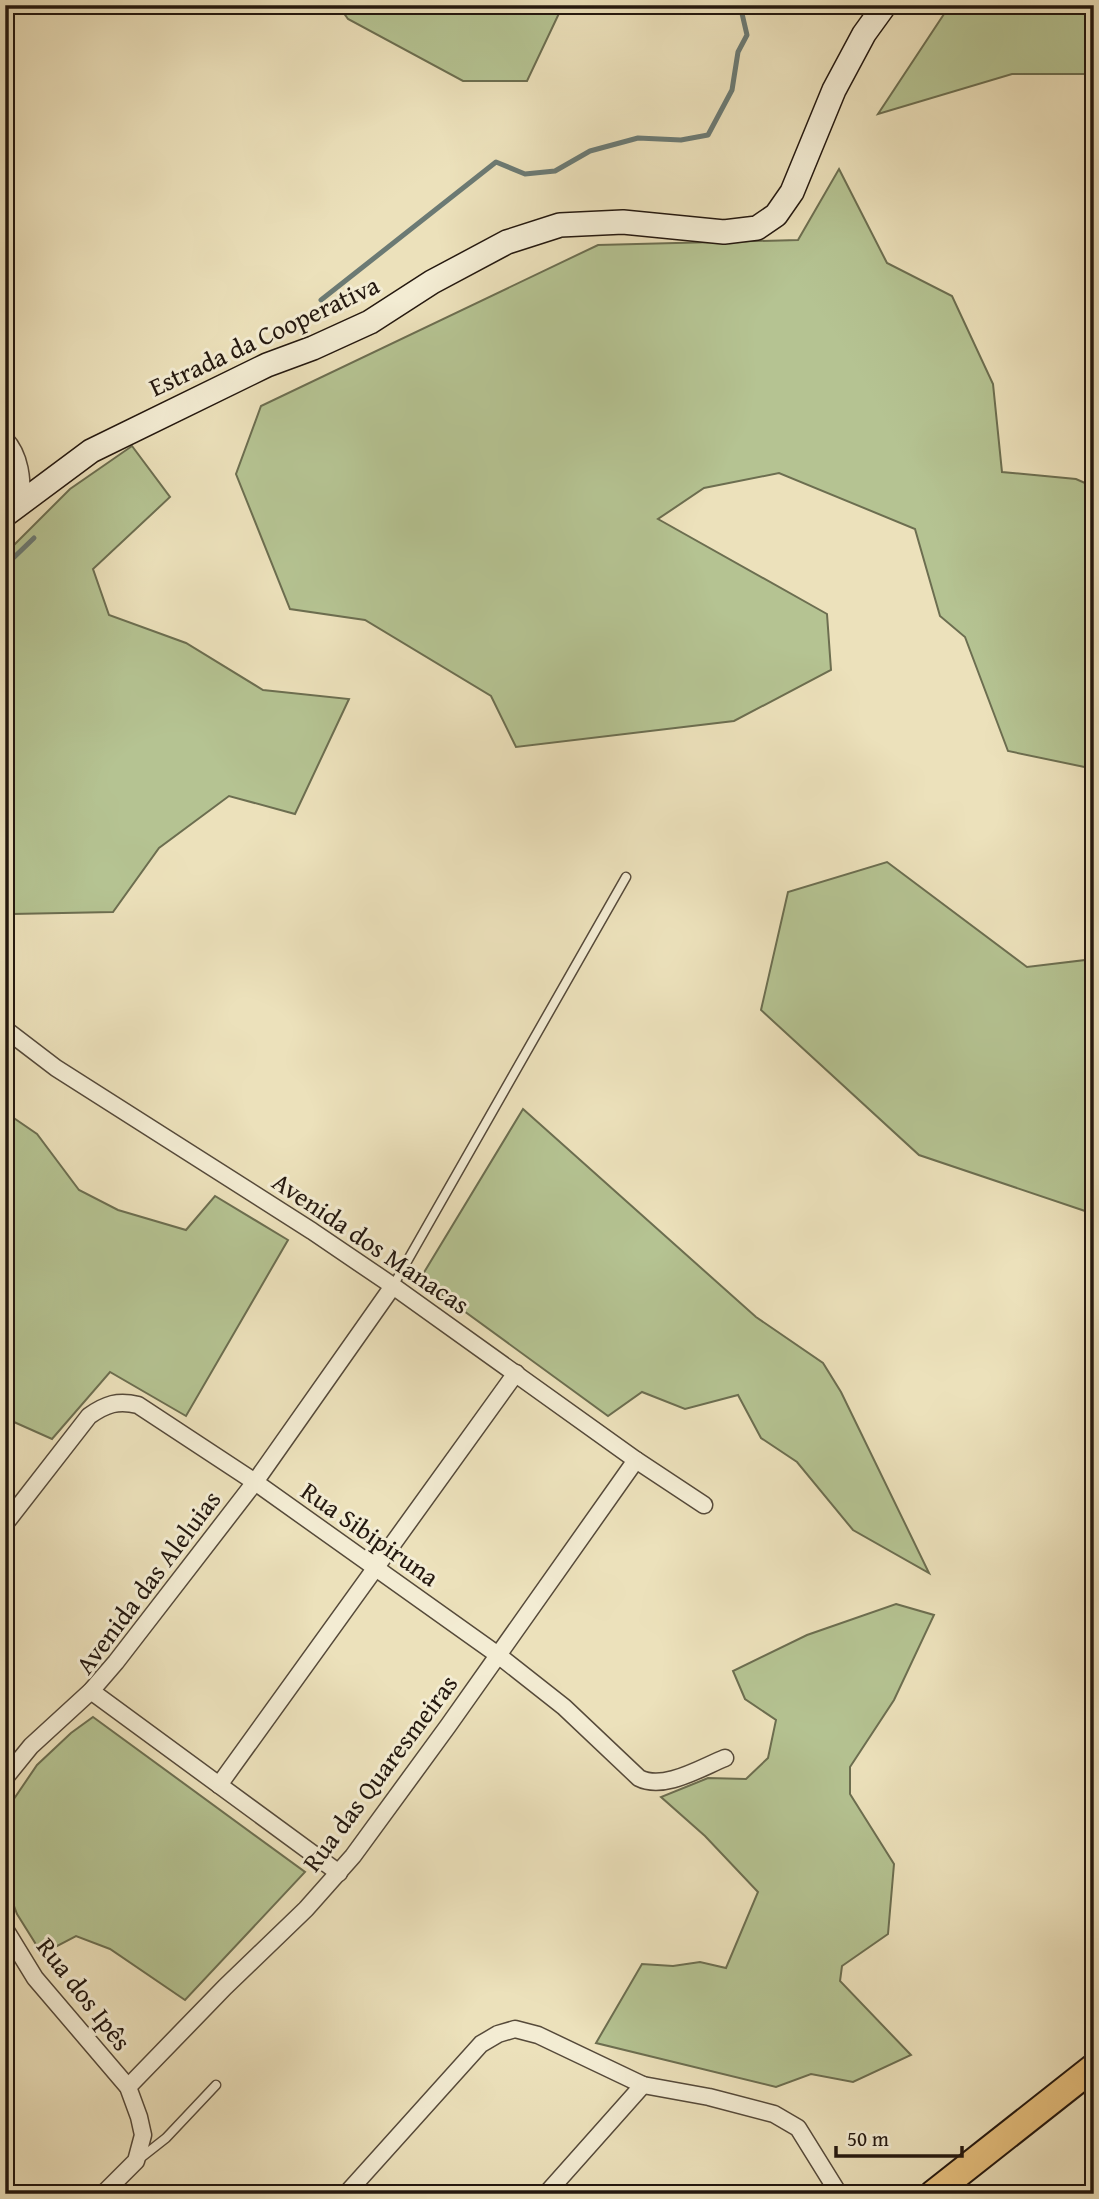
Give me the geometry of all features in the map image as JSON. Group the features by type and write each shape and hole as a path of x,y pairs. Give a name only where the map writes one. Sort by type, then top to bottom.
{"main road":[{"name":"Estrada da Cooperativa","path":"14,509 91,451 267,365 313,348 369,322 432,282 507,242 560,225 624,222 724,232 757,228 776,215 792,192 834,90 864,34 885,5"},
{"path":"933,2194 1094,2067"}],"street":[{"path":"5,439 10,444 22,478 14,509"},
{"name":"Avenida dos Manacas","path":"5,1030 56,1068 393,1286 636,1460 704,1505"},
{"name":"Avenida das Aleluias","path":"340,1873 91,1691 255,1482 393,1286"},
{"path":"219,1785 516,1373"},
{"name":"Rua Sibipiruna","path":"5,1524 89,1416 116,1402 138,1405 255,1482 498,1656 564,1707 623,1764 646,1782 672,1779 725,1758"},
{"name":"Rua das Quaresmeiras","path":"128,2087 340,1873 636,1460"},
{"path":"5,1778 31,1746 91,1691"},
{"name":"Rua dos Ipês","path":"5,1928 35,1979 128,2087"},
{"path":"346,2194 481,2044 515,2028 538,2035 643,2085 709,2097 786,2119 798,2128 839,2194"},
{"path":"546,2194 643,2085"},
{"path":"103,2194 136,2161 143,2135 128,2087"}],"lane":[{"path":"393,1286 626,877"},
{"path":"136,2161 166,2138 216,2085"}],"green space":[{"path":"338,5 563,5 527,81 463,81 348,19"},
{"path":"950,5 1094,5 1094,74 1012,74 878,114"},
{"path":"839,169 887,263 952,296 993,384 1002,472 1076,479 1094,487 1094,769 1008,751 965,637 940,616 915,529 779,473 704,488 658,519 827,614 831,670 734,721 516,747 491,696 365,620 290,609 236,474 261,406 598,245 798,240"},
{"path":"132,446 170,497 93,569 109,615 186,643 263,690 349,699 295,814 229,796 159,848 113,912 12,914 5,924 5,554 70,489"},
{"path":"887,862 1027,967 1094,959 1094,1214 919,1155 761,1010 788,892"},
{"path":"523,1109 756,1317 823,1363 841,1392 929,1573 853,1530 797,1462 761,1438 738,1395 685,1409 642,1392 608,1416 420,1279"},
{"path":"5,1112 37,1134 79,1190 118,1210 186,1230 215,1196 288,1240 186,1416 110,1372 52,1439 5,1418"},
{"path":"896,1604 934,1615 894,1700 850,1767 850,1794 894,1864 888,1934 842,1966 840,1981 911,2055 853,2082 811,2074 776,2087 596,2043 642,1964 673,1966 700,1962 726,1968 758,1892 705,1836 661,1797 708,1778 746,1779 768,1758 776,1720 745,1699 733,1671 807,1635"},
{"path":"93,1717 305,1872 185,2000 110,1949 76,1936 42,1954 17,1914 5,1882 5,1812 37,1765 71,1733"}],"waterway":[{"path":"321,300 496,162 525,174 555,171 590,151 638,138 681,140 708,135 732,90 738,52 747,35 740,5"},
{"path":"5,566 34,538"}]}
